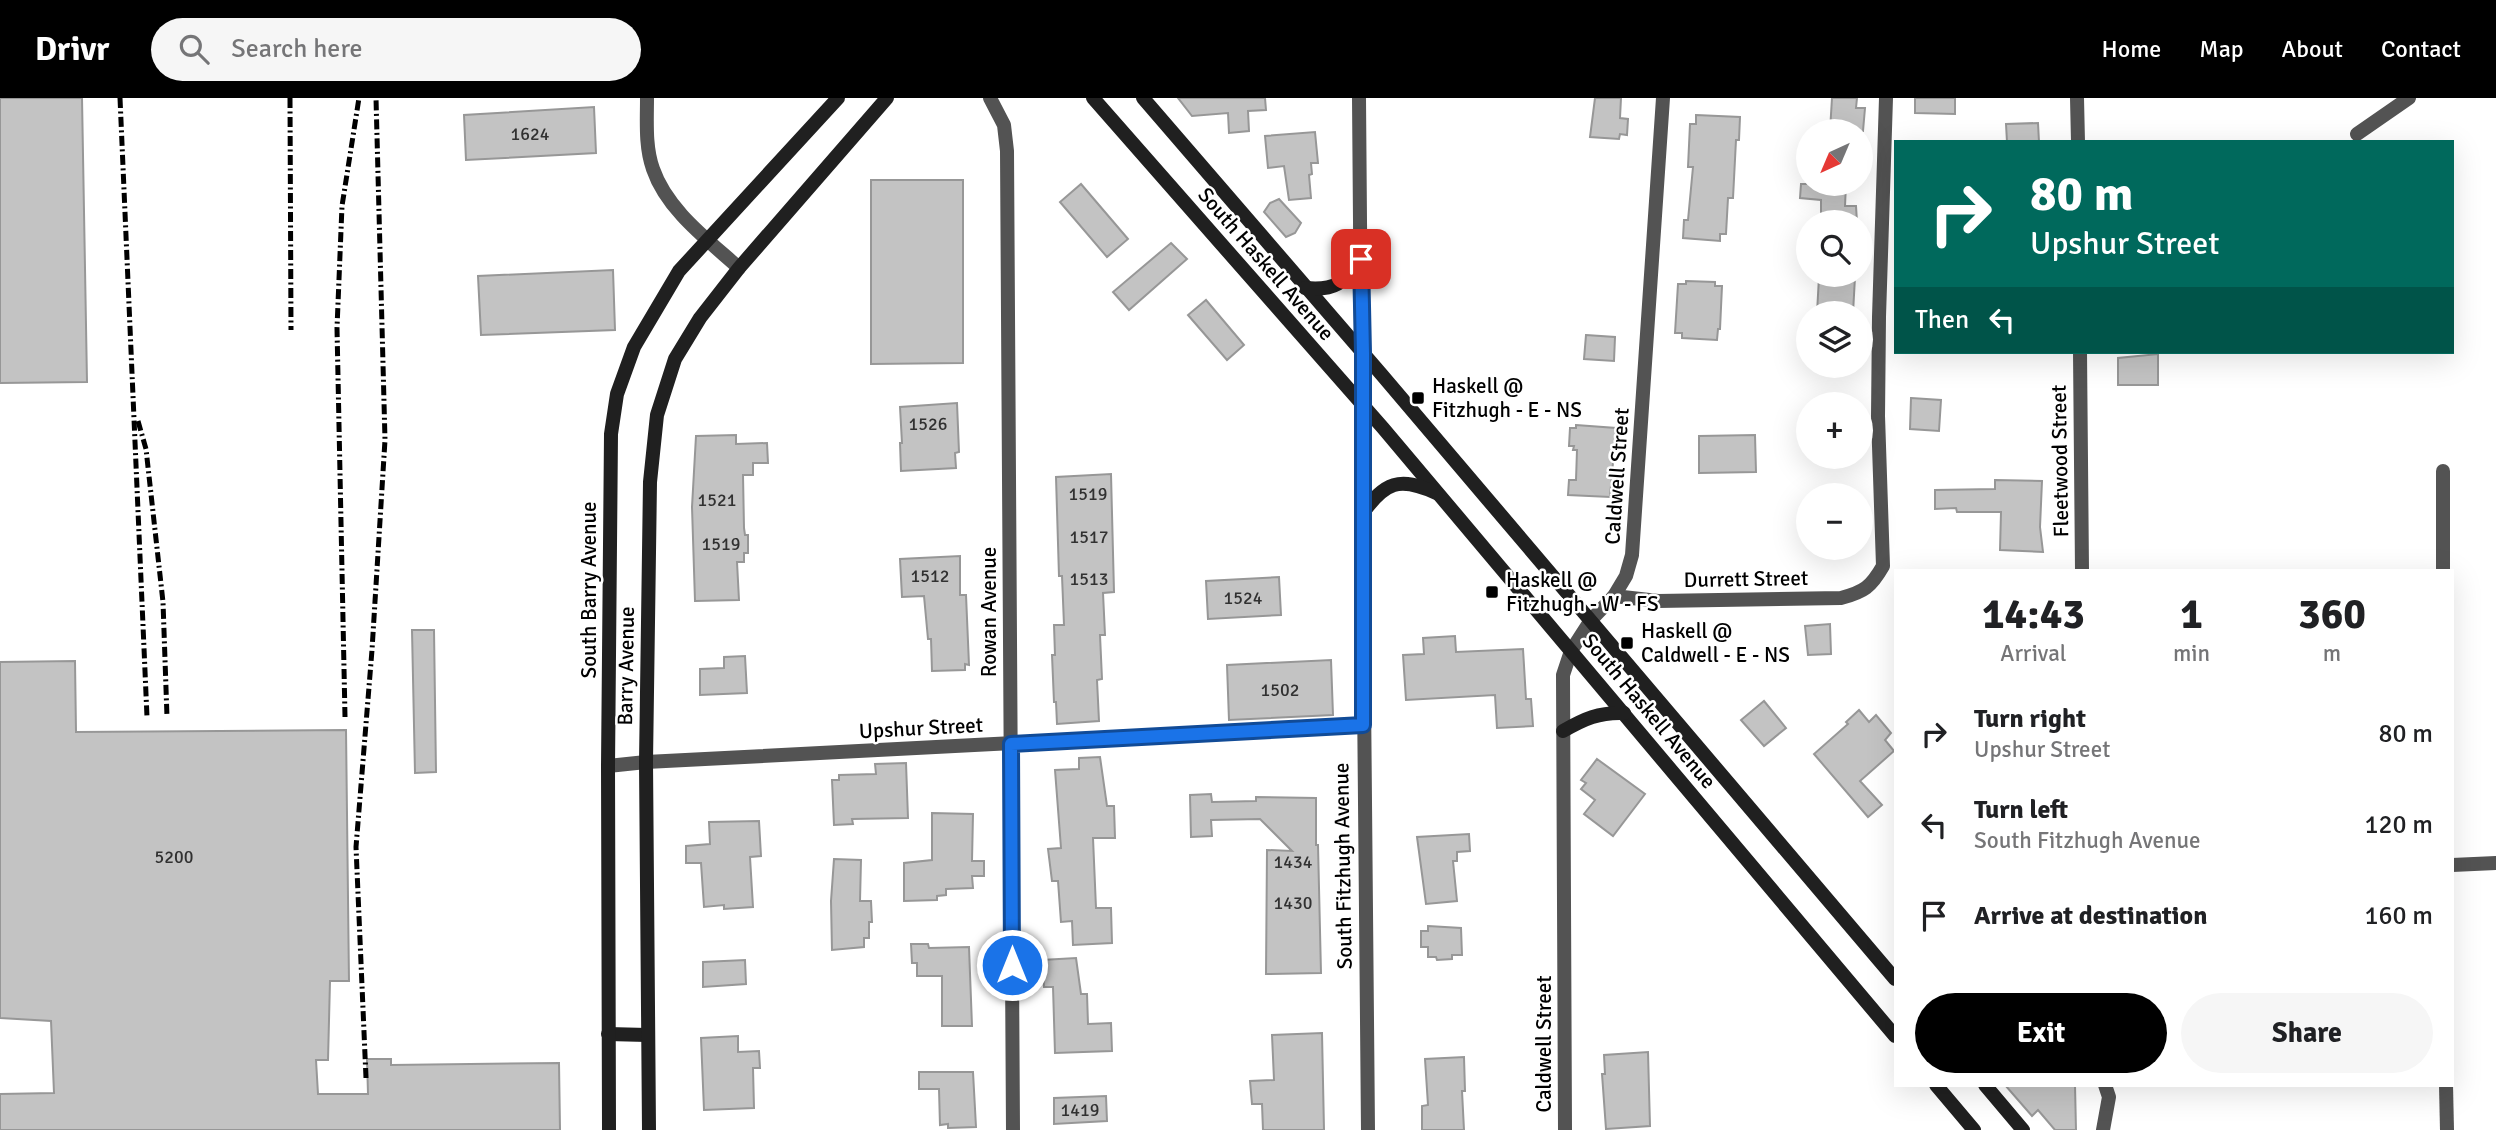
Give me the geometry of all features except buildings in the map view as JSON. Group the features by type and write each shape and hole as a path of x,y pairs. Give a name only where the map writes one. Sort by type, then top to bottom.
{"main road":[{"name":"South Barry Avenue","path":"609,1130 611,434 617,394 634,347 679,271 838,98"},
{"name":"Barry Avenue","path":"649,1130 646,762 650,482 657,415 675,359 699,317 887,98"},
{"name":"South Haskell Avenue","path":"1093,98 1363,406 1894,1035"},
{"name":"South Haskell Avenue","path":"1143,98 1894,978"},
{"path":"1305,288 1322,289 1342,282 1361,259"},
{"path":"1362,514 1383,488 1394,483 1411,484 1438,494"},
{"path":"1563,731 1591,715 1624,713"},
{"path":"608,1034 647,1035"},
{"path":"1938,1087 1974,1130"},
{"path":"1987,1087 2023,1130"}],"street":[{"path":"647,98 647,136 652,168 665,196 707,240 739,268"},
{"name":"Rowan Avenue","path":"990,98 1004,125 1007,151 1013,1130"},
{"name":"South Fitzhugh Avenue","path":"1359,98 1368,1130"},
{"name":"Caldwell Street","path":"1565,1130 1563,675 1571,651 1591,620 1614,596 1626,576 1634,539 1663,98"},
{"name":"Durrett Street","path":"1614,596 1658,601 1841,598 1861,593 1874,582 1883,566 1878,416 1886,98"},
{"path":"2077,98 2078,140"},
{"path":"2357,134 2409,98"},
{"name":"Fleetwood Street","path":"2080,354 2082,569"},
{"path":"2443,471 2443,569"},
{"name":"Upshur Street","path":"608,766 1363,725"},
{"path":"2454,864 2496,863"},
{"path":"2103,1130 2109,1097 2106,1087"},
{"path":"2446,1087 2447,1130"}],"railway":[{"path":"120,98 147,717"},
{"path":"290,98 291,330"},
{"path":"345,717 337,328 342,206 359,98"},
{"path":"366,1078 356,847 385,440 376,98"},
{"path":"138,421 146,449 163,602 167,717"}],"place":[{"name":"Haskell @ Fitzhugh - E - NS","path":"1418,398"},
{"name":"Haskell @ Fitzhugh - W - FS","path":"1492,592"},
{"name":"Haskell @ Caldwell - E - NS","path":"1627,643"}],"route":[{"path":"1012,965 1011,744 1363,725 1361,259"}]}
